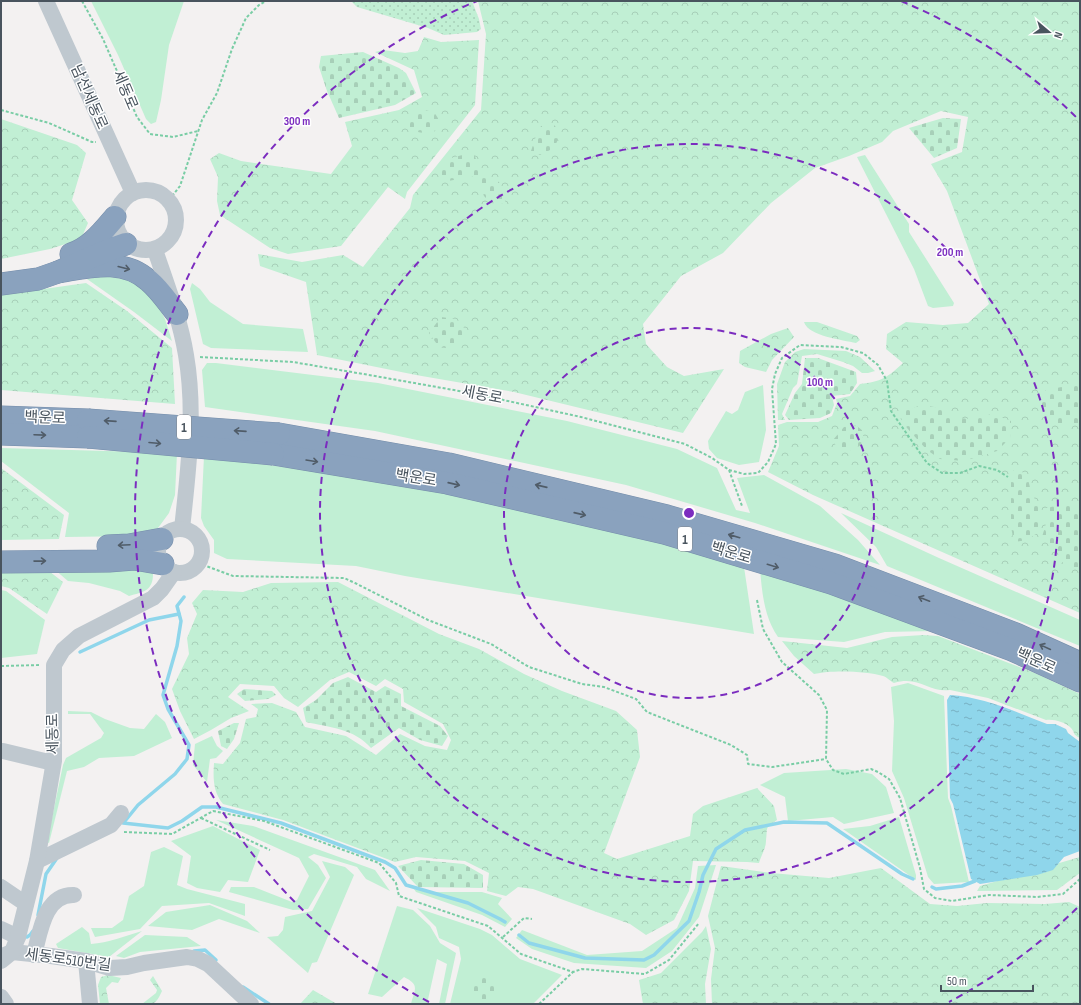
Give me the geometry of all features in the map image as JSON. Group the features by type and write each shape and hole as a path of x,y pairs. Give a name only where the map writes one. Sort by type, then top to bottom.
{"highway":[{"path":"1,270 39,264 76,252 94,240 115,217"},
{"path":"1,284 38,279 126,244"},
{"path":"58,272 111,264 130,269 149,280 177,314"},
{"name":"백운로","path":"3,420 88,428 273,454 447,483 664,533 831,583 1012,650 1080,681"},
{"name":"백운로","path":"88,428 279,434 449,464 667,516 835,565 1016,634 1080,663"},
{"path":"1,548 129,545 162,539"},
{"path":"1,562 134,559 168,568"}],"street":[{"name":"남선세동로","path":"46,1 133,193"},
{"path":"142,190 152,190 162,194 169,200 174,209 176,219 176,229 171,238 156,250 145,251 135,249 126,244 120,237 116,227 115,217 118,207 124,198 142,190"},
{"path":"156,250 177,314 186,356 191,403 190,458 182,529"},
{"path":"182,529 194,534 202,546 202,553 198,563 191,570 185,573 168,568 160,560 158,553 162,539 167,533 182,529"},
{"path":"54,664 63,650 79,636 153,598 168,568"},
{"name":"세동로","path":"5,957 18,937 37,861 53,763 54,664"},
{"path":"1,751 53,763"},
{"path":"37,861 116,819"},
{"path":"1,887 26,904"},
{"path":"34,955 43,920 54,901 68,895 74,895"},
{"path":"1,929 18,937"},
{"name":"세동로510번길","path":"5,957 34,955 86,962 110,968 127,968 144,963 187,957 198,959 208,964 251,1004"},
{"path":"86,962 90,1004"},
{"path":"1,997 6,1004"}],"path":[{"name":"세동로","path":"82,1 103,39 137,117 150,134 173,137 198,131"},
{"path":"169,200 180,186 202,120 217,93 232,49 246,18 259,5 266,1"},
{"path":"1,110 49,123 92,142 109,140"},
{"path":"729,470 744,474 758,473 768,462 776,444 772,389 775,374 782,358 800,345 841,347 863,353 878,364 887,381 891,411 927,463 937,470 942,473 960,473 979,466 997,470 1008,477"},
{"name":"세동로","path":"186,356 294,362 476,394 581,417 685,444 712,458 729,470"},
{"path":"729,470 742,506"},
{"path":"198,563 234,576 344,578 428,620 491,644 529,667 582,684 604,687 636,699 647,712 731,746 747,755 748,764 772,767 826,759"},
{"path":"757,600 763,629 782,662 819,695 827,710 826,759 834,770 844,774 870,769 878,772 889,779 900,798 920,868 924,889 935,898 952,900 989,895 1037,897 1063,894 1080,879"},
{"path":"1,666 54,664"},
{"path":"116,819 124,832 172,834 213,811 264,821 379,863 396,883 399,896 488,926 521,954 573,972"},
{"path":"202,818 270,850"},
{"path":"502,938 524,918 532,919"},
{"path":"539,1004 573,972 582,969 645,974 669,960 699,924"}],"green space":[{"path":"91,1 184,1 169,45 161,100 156,122 151,124 146,119 118,55"},
{"path":"351,1 472,1 481,29 477,32 444,35 428,28 357,7"},
{"path":"478,1 1080,1 1080,613 813,495 768,472 779,446 778,425 787,422 818,422 832,416 837,403 836,399 850,396 860,384 873,382 884,378 903,363 886,349 887,334 906,322 943,325 968,323 989,304 947,191 931,164 962,152 968,117 941,111 893,131 882,142 815,168 771,203 723,253 681,276 643,324 646,344 667,367 684,376 724,369 683,433 514,392 416,375 317,355 306,282 260,266 258,254 302,262 343,255 363,267 410,208 413,195 481,110 486,34"},
{"path":"424,37 441,42 479,40 475,105 407,192 405,199 388,187 341,246 288,254 270,248 220,215 217,201 218,177 210,159 219,153 241,161 331,174 352,146 345,122 399,110 422,97 414,70 375,52 383,50 405,53 418,51"},
{"path":"363,52 399,68 406,73 416,93 395,105 339,118 327,91 319,67 321,56"},
{"path":"419,109 434,112 441,123 434,132 419,132 413,130 407,125 411,112"},
{"path":"943,118 961,119 957,148 934,158 909,128"},
{"path":"1,119 77,145 86,153 72,200 88,223 81,239 50,249 1,259"},
{"path":"554,125 561,133 554,148 540,155 531,151 541,126"},
{"path":"473,152 483,176 499,182 506,204 491,203 484,196 476,176 448,181 437,170 448,159"},
{"path":"865,155 909,224 909,232 954,303 953,306 933,308 928,306 914,269 857,157"},
{"path":"105,276 129,280 146,290 159,307 165,319 172,341 87,279"},
{"path":"86,283 127,311 172,348 175,404 1,390 1,295"},
{"path":"192,283 200,289 210,302 243,324 303,329 308,352 211,348 203,344 190,289"},
{"path":"441,317 455,319 464,325 462,340 453,349 439,347 429,333"},
{"path":"804,322 817,322 857,336 860,340 856,343 827,337 812,331"},
{"path":"788,328 794,337 772,360 766,372 745,367 739,363 740,351 771,334"},
{"path":"804,349 846,351 860,357 875,371 862,373 853,366 817,354 802,356 797,384 793,388 782,414 785,420 778,420 777,384 785,362 795,352"},
{"path":"805,358 818,358 856,372 857,383 850,394 832,396 834,405 831,413 820,418 789,420 785,415 795,393 802,384"},
{"path":"207,363 378,383 567,421 677,449 717,468 736,510 750,513 737,478 764,475 820,506 858,540 880,565 755,523 626,485 375,431 205,407 202,370"},
{"path":"763,385 766,430 759,462 739,465 717,458 709,449 708,441 726,411 732,414 738,410 745,392"},
{"path":"1080,385 1080,424 1064,426 1046,421 1038,403 1046,390"},
{"path":"922,405 946,409 957,418 972,419 992,414 1011,421 1010,438 997,451 964,461 940,459 927,450 907,428 897,413"},
{"path":"857,426 864,432 861,445 847,452 838,450 833,440 844,427"},
{"path":"1,448 177,453 175,495 169,513 158,528 136,536 65,537 69,513 1,461"},
{"path":"204,456 313,471 438,491 661,543 744,567 754,634 405,576 356,566 227,559 214,553 214,540 204,526 201,518"},
{"path":"1,468 64,515 59,539 1,540"},
{"path":"1019,468 1028,479 1032,496 1041,505 1042,516 1037,533 1027,540 1014,542 1011,527 1011,472"},
{"path":"1070,503 1080,508 1080,567 1075,569 1062,562 1057,551 1042,537 1048,517 1046,508"},
{"path":"841,513 1080,620 1080,646 887,566 876,547"},
{"path":"145,567 153,574 151,584 143,592 129,596 120,591 89,583 68,581 54,569"},
{"path":"1,568 45,568 63,582 47,614 9,588 1,586"},
{"path":"760,569 933,631 885,632 844,642 778,637 773,629 767,613"},
{"path":"338,582 439,634 479,649 524,674 562,691 616,711 637,730 640,757 604,853 617,859 690,836 693,814 703,806 757,788 774,806 777,820 767,828 765,846 759,863 693,861 689,891 674,920 646,935 630,924 533,889 518,887 506,896 487,891 489,873 465,861 416,857 395,862 283,820 223,804 215,790 214,763 223,764 240,743 246,719 256,717 258,709 251,704 272,703 296,712 305,727 346,736 376,755 400,734 425,746 447,750 451,740 443,724 404,702 403,689 385,679 376,686 349,672 330,680 298,707 284,698 274,686 240,684 228,697 249,711 231,718 194,739 180,711 172,689 189,654 187,638 197,614 192,603 203,590 243,592 271,583"},
{"path":"1,590 6,591 45,620 37,654 1,658"},
{"path":"923,635 938,636 1035,673 1080,694 1080,738 1075,735 1069,726 1063,723 1046,720 988,698 950,690 936,689 917,682 903,681 894,683 876,674 839,672 814,674 794,656 782,641 847,648 892,637"},
{"path":"348,677 376,692 385,686 401,694 401,706 440,726 448,736 442,746 420,740 399,728 371,748 365,742 349,733 332,727 306,722 303,708 316,700 333,683"},
{"path":"908,683 944,696 948,798 969,882 934,884 928,877 904,798 892,771 894,721 891,687"},
{"path":"244,689 272,691 276,695 268,699 245,701 237,694"},
{"path":"68,711 91,712 130,728 144,729 156,714 165,722 172,738 134,756 99,758 84,767 67,771 49,843 47,842 63,765 66,758 101,738 104,733 90,714 68,714"},
{"path":"234,723 239,723 234,739 227,749 221,746 218,731"},
{"path":"212,736 217,746 223,751 216,758 210,759 207,782 193,765 195,744"},
{"path":"846,769 872,774 886,787 894,813 844,824 833,817 788,821 785,797 760,785 784,773"},
{"path":"899,817 916,875 916,880 843,829 870,826"},
{"path":"216,820 253,826 375,870 390,891 366,879 357,867 314,854 308,857 318,865 326,878 308,909 293,910 229,892 231,887 254,887 292,902 297,900 309,876 299,858"},
{"path":"213,826 260,850 248,882 228,880 220,892 197,888 187,883 191,856 171,841"},
{"path":"164,847 183,856 177,885 245,904 245,916 209,903 162,906 140,929 95,937 91,928 112,928 123,920 129,896 144,886 151,852"},
{"path":"1080,857 1080,873 1057,890 977,891 980,886"},
{"path":"421,860 464,864 483,875 483,888 418,887 398,866"},
{"path":"322,861 345,867 354,875 317,962 312,963 308,973 267,937 278,936 283,930 285,917 312,911 330,877"},
{"path":"716,865 699,917 672,951 646,968 574,963 532,949 516,938 522,930 587,955 642,951 677,928 695,888 698,866"},
{"path":"721,866 771,873 829,878 881,868 930,904 957,906 987,903 1045,904 1069,902 1080,907 1080,1004 712,1004 711,979 715,948 708,916"},
{"path":"414,889 432,892 482,892 502,898 498,904 512,919 505,927 482,915 416,892"},
{"path":"210,905 247,921 260,933 219,919 192,930 148,926 166,912"},
{"path":"397,906 413,910 430,926 440,943 456,953 445,1004 439,1004 447,964 437,959 427,1004 411,1004 415,988 412,982 404,977 382,997 368,994"},
{"path":"417,908 480,929 492,935 520,959 562,975 533,1004 450,1004 461,959 459,947 439,938 436,927"},
{"path":"706,926 711,949 705,984 706,1004 643,1004 639,980 661,973 702,932"},
{"path":"82,927 89,933 91,944 110,941 142,931 109,957 58,948 56,944"},
{"path":"145,935 187,937 201,946 140,952 124,958 116,956"},
{"path":"108,975 121,978 118,983 112,982 106,988 109,1004 100,1004 98,985 101,977"},
{"path":"153,976 162,991 155,1002 150,1004 142,1004 156,993 157,990 150,980"},
{"path":"478,976 488,976 495,980 494,990 489,1001 475,1001 469,993 470,983"},
{"path":"313,990 337,1004 300,1004"}],"water":[{"path":"950,695 963,696 987,702 1047,724 1055,724 1066,729 1068,733 1080,742 1080,851 1064,857 1053,870 1037,875 980,884 971,879 953,804 950,798 947,700"}],"waterway":[{"path":"125,821 138,805 175,774 187,759 189,745 168,709 163,695 177,646 181,621 177,606 184,597"},
{"path":"80,652 149,620 179,614"},
{"path":"123,823 168,828 182,821 202,807 216,807 281,823 385,862 395,868 406,885 468,903 505,922"},
{"path":"519,935 529,943 585,958 644,960 654,955 689,921 703,875 716,849 745,830 784,822 827,823 902,874 913,879"},
{"path":"38,915 46,874 57,858"},
{"path":"932,887 936,889 962,886 975,881"},
{"path":"27,937 33,931"},
{"path":"194,951 205,950 216,960"},
{"path":"243,987 269,1004"}]}
